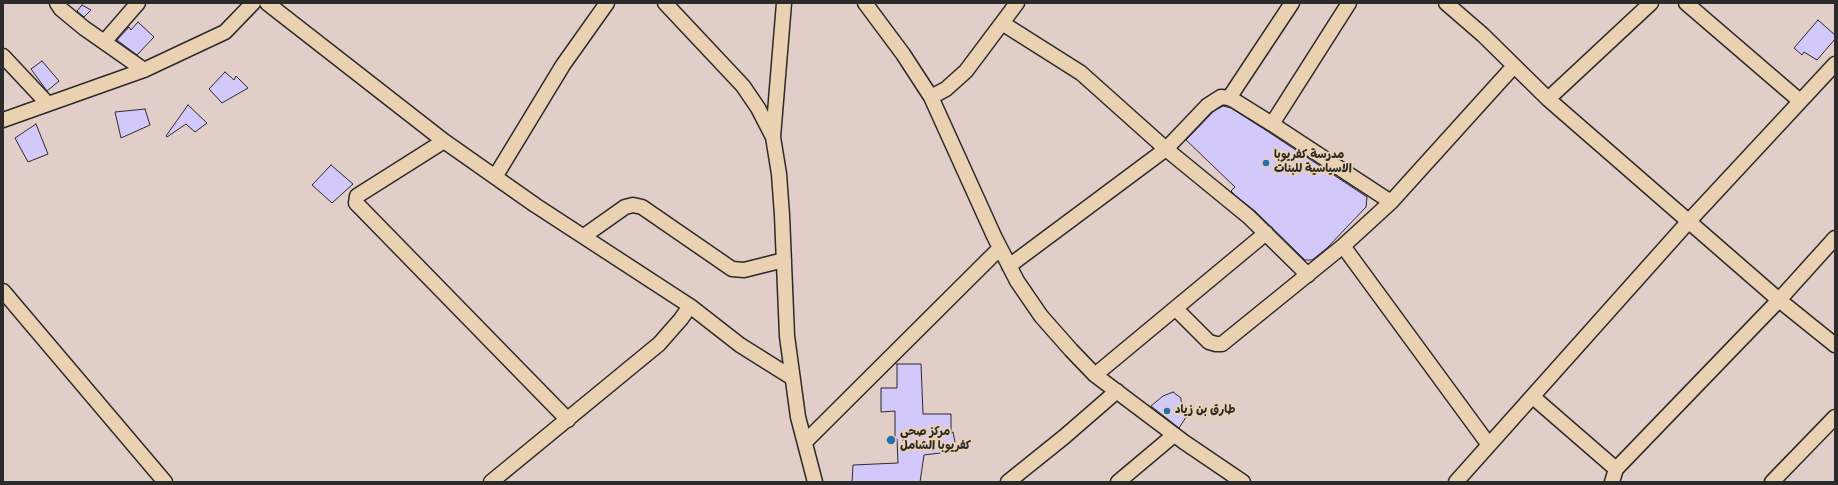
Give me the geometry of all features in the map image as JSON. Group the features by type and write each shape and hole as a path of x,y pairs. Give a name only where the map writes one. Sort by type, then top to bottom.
{"street":[{"path":"57,3 61,9 84,28 144,70"},
{"path":"104,42 138,3"},
{"path":"3,120 144,70 226,32 253,3"},
{"path":"267,3 444,141 494,177 690,306 740,345 792,377"},
{"path":"494,177 563,65 607,3"},
{"path":"665,3 743,86 758,108 774,137"},
{"path":"784,3 774,137 780,192 786,336 798,417 816,482"},
{"path":"865,3 903,54 930,97 1000,248 1017,281 1041,316 1071,350 1096,375 1213,463 1243,482"},
{"path":"930,97 946,89 966,71 1017,3"},
{"path":"1229,98 1292,3"},
{"path":"1272,124 1349,3"},
{"path":"1446,3 1483,35 1548,99 1779,300 1835,345"},
{"path":"1548,99 1651,3"},
{"path":"1686,3 1800,101"},
{"path":"1002,23 1081,73 1166,149 1266,233 1308,275"},
{"path":"3,56 48,104"},
{"path":"1456,482 1689,221 1835,64"},
{"path":"1176,309 1209,342 1222,344 1343,246 1391,202 1514,66"},
{"path":"1010,266 1166,149 1213,101 1221,97 1229,98 1272,124 1391,202"},
{"path":"444,141 357,196 356,203 568,420"},
{"path":"584,236 625,207 632,205 642,207 732,269 744,270 784,260"},
{"path":"1096,375 1266,233"},
{"path":"1533,397 1614,475 1779,300 1835,238"},
{"path":"1343,246 1489,445"},
{"path":"805,442 1000,248"},
{"path":"3,291 165,482"},
{"path":"491,482 659,344 681,319 690,306"},
{"path":"1008,482 1064,437 1117,391"},
{"path":"1772,482 1835,417"},
{"path":"1118,482 1174,434"}],"building":[{"path":"82,5 91,10 84,17 77,11"},
{"path":"1818,20 1835,35 1835,39 1817,60 1804,52 1802,55 1794,48"},
{"path":"138,22 154,37 137,55 117,40 129,27 131,30"},
{"path":"42,61 59,81 47,91 31,69"},
{"path":"225,72 234,80 236,76 248,88 222,103 209,89"},
{"path":"188,105 207,123 195,132 186,124 167,137 166,136"},
{"name":"مدرسة كفريوبا الاسياسية للبنات","path":"1223,106 1231,108 1367,197 1366,207 1327,248 1312,260 1305,260 1255,211 1236,196 1231,191 1235,187 1186,140 1214,111"},
{"path":"145,109 150,125 121,138 115,112"},
{"path":"36,124 48,154 28,162 15,138"},
{"path":"331,165 353,184 332,203 312,185"},
{"path":"897,364 921,364 923,414 951,414 951,433 953,432 955,442 940,453 924,455 920,482 852,482 853,465 898,463 897,439 895,439 895,411 881,412 881,388 897,388"},
{"name":"طارق بن زياد","path":"1173,392 1181,398 1181,401 1188,414 1179,428 1151,406 1163,396"}],"place":[{"name":"مدرسة كفريوبا الاسياسية للبنات","path":"1266,163"},
{"name":"طارق بن زياد","path":"1167,411"},
{"name":"مركز صحي كفريوبا الشامل","path":"891,440"}]}
